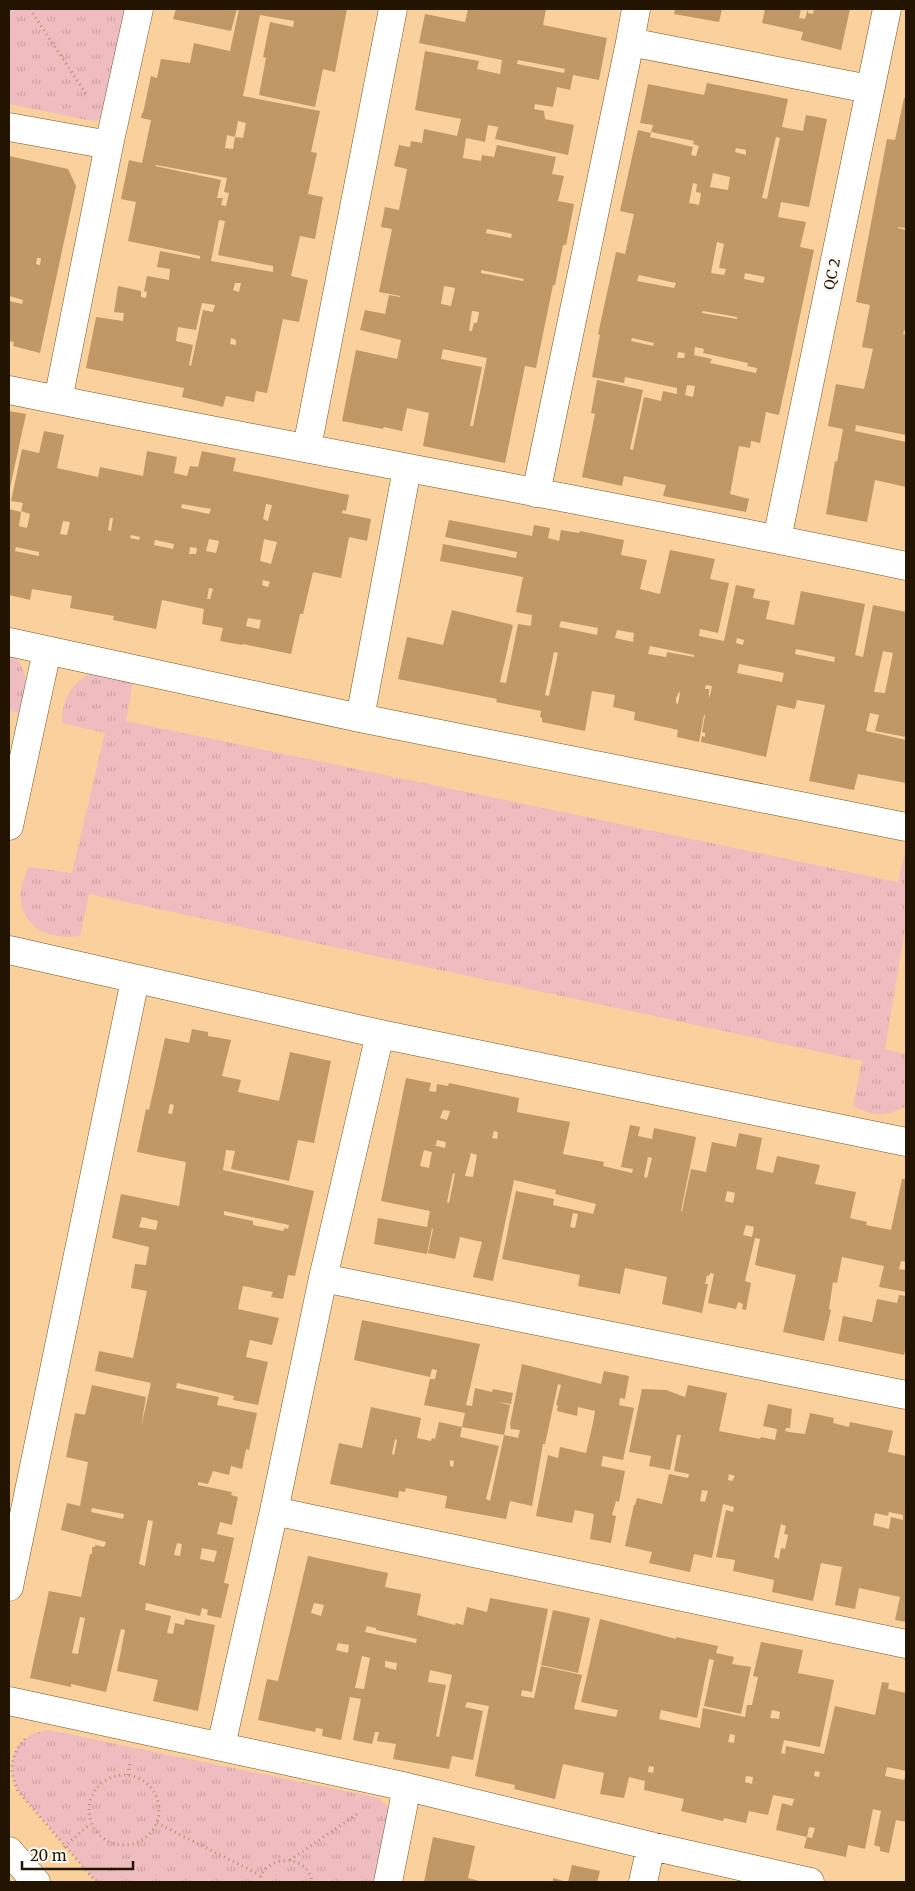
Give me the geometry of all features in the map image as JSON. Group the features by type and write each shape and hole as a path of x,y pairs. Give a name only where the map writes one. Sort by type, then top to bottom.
{"street":[{"path":"58,400 109,145 139,9"},
{"path":"307,447 393,9"},
{"path":"536,493 636,9"},
{"name":"QC 2","path":"777,539 887,9"},
{"path":"630,42 869,89"},
{"path":"9,128 109,145"},
{"path":"9,390 307,447 406,469 777,539 906,566"},
{"path":"360,718 406,469"},
{"path":"9,642 360,718 906,827"},
{"path":"9,826 47,651"},
{"path":"9,950 380,1034 906,1142"},
{"path":"9,1587 135,980"},
{"path":"221,1746 274,1511 323,1278 380,1034"},
{"path":"323,1278 906,1395"},
{"path":"274,1511 906,1644"},
{"path":"9,1701 407,1786 651,1846 810,1882"},
{"path":"388,1882 407,1786"},
{"path":"643,1882 651,1846"},
{"path":"9,1851 36,1882"}],"path":[{"path":"30,9 87,94"},
{"path":"31,1735 18,1746 13,1757 11,1769 13,1780 18,1791 64,1847 96,1882"},
{"path":"128,1775 139,1778 154,1792 160,1812 158,1823 142,1842 118,1846 97,1834 90,1824 88,1812 95,1789 116,1776 128,1775"},
{"path":"290,1860 363,1810"},
{"path":"158,1823 260,1875"},
{"path":"64,1847 90,1824"},
{"path":"259,1882 260,1875 265,1868 281,1860 290,1860 299,1863 311,1876 312,1882"}],"green space":[{"path":"9,9 134,9 102,118 95,121 87,120 9,104"},
{"path":"9,651 21,665 26,680 21,713 9,711"},
{"path":"90,673 134,676 126,721 898,882 906,849 906,923 885,1049 906,1054 906,1106 886,1114 874,1114 853,1106 862,1061 89,894 80,936 63,937 49,934 37,928 28,920 23,909 21,896 23,882 29,867 72,873 105,733 62,723 68,694 77,683"},
{"path":"48,1730 379,1798 393,1815 384,1882 96,1882 18,1791 14,1780 12,1760 15,1751 27,1738"}],"building":[{"path":"176,9 237,9 231,31 173,19"},
{"path":"239,9 347,9 335,72 323,69 315,107 259,95 266,58 263,57 270,22 293,27 294,21 260,15 243,96 320,111 311,152 317,153 308,194 323,197 315,239 300,236 291,276 308,280 299,322 283,319 267,393 256,391 254,402 226,396 223,407 182,397 184,388 86,368 96,317 123,321 124,313 114,312 118,286 141,291 141,297 146,298 147,292 144,291 147,276 169,280 170,269 157,267 160,251 200,259 200,256 128,241 136,202 121,199 129,160 142,163 151,120 141,118 151,76 157,78 161,59 190,63 194,43 230,51","holes":["238,121 246,123 243,138 235,137","227,135 235,137 233,149 225,148","155,166 227,178 224,192 229,193 226,206 221,205 223,198 217,198 221,180","219,220 225,221 218,255 273,266 273,272 211,261","235,283 241,283 239,292 233,290","202,303 215,305 213,312 203,310 191,366 189,365 193,345 176,341 178,327 196,330","231,338 236,340 236,345 230,344"]},
{"path":"468,9 546,9 543,25 607,38 599,80 573,75 570,90 557,87 553,107 535,104 534,109 544,111 545,119 574,125 568,155 495,139 498,127 488,125 485,142 466,138 463,158 481,161 482,155 494,157 497,145 556,157 552,174 564,176 558,201 574,204 566,245 563,245 555,285 553,285 536,368 525,366 505,463 423,446 429,413 407,408 402,431 342,421 356,350 397,359 401,340 360,330 365,310 385,314 389,295 400,297 379,292 392,229 381,227 385,207 399,210 407,169 394,166 399,145 410,147 411,141 422,143 424,129 457,136 461,119 415,110 425,51 479,61 477,69 500,74 502,60 419,43 425,14 465,22","holes":["518,60 565,69 564,73 517,64","487,229 512,234 511,238 486,233","481,270 524,279 523,281 481,273","444,286 455,288 451,306 441,304","472,311 479,312 477,323 474,323 472,331 469,331","443,349 487,358 473,426 470,426 482,367 441,359"]},
{"path":"675,9 722,9 719,22 674,14"},
{"path":"765,9 801,9 799,18 805,19 808,9 808,13 813,14 814,9 850,9 841,50 801,40 803,32 762,23"},
{"path":"707,83 788,99 782,127 803,131 806,115 827,119 809,207 781,202 778,217 806,222 800,247 814,250 779,415 766,412 760,443 751,441 750,448 739,446 730,494 749,499 746,512 663,496 666,485 624,476 622,486 582,477 595,414 591,413 597,380 643,390 630,449 633,450 644,397 661,401 663,391 677,394 677,388 625,377 624,383 592,377 600,335 598,334 616,252 625,254 634,214 620,211 638,130 651,133 650,137 693,147 691,155 696,156 699,146 693,144 694,141 651,132 653,125 640,123 648,84 704,95","holes":["776,137 780,138 767,199 762,198","736,148 746,150 746,155 735,152","713,173 730,177 728,190 710,187","693,183 697,184 696,192 701,193 699,205 689,203","717,242 724,244 719,268 726,269 724,275 711,273","745,273 765,277 763,283 744,279","639,275 676,283 674,288 637,281","703,311 737,317 737,319 702,313","632,338 654,343 653,346 631,341","695,347 704,349 703,353 748,363 747,366 757,368 756,373 710,363 712,359 694,355","678,352 685,353 684,358 677,358","687,385 695,386 693,397 685,395"]},
{"path":"904,98 906,98 906,228 898,228 906,230 906,331 903,334 906,335 906,435 856,425 855,431 906,442 906,487 875,480 867,522 826,514 835,461 837,462 843,429 828,426 836,384 864,389 873,349 862,347 870,305 856,302 887,139 895,140"},
{"path":"9,156 68,169 76,186 40,353 13,346 14,342 9,341 9,301 22,304 23,300 9,296","holes":["37,258 41,258 40,265 36,264"]},
{"path":"9,411 26,414 10,488 9,487"},
{"path":"44,431 64,435 57,468 98,477 100,467 143,476 147,451 177,457 174,473 187,476 190,466 198,467 202,451 236,458 233,471 349,495 346,511 343,510 342,513 371,519 367,541 349,537 341,578 313,572 303,614 300,614 291,654 220,641 223,628 202,624 204,609 162,600 156,629 113,620 114,616 70,608 72,596 32,589 30,600 9,595 9,509 21,512 19,526 27,528 30,514 21,511 23,503 11,501 22,449 39,453","holes":["182,504 211,509 209,514 181,508","266,504 272,505 268,521 263,519","110,518 113,518 111,531 108,530","63,521 70,522 67,535 60,534","131,535 140,537 139,540 130,538","209,539 219,541 216,553 206,551","264,539 277,542 271,564 260,561","155,540 174,544 173,549 154,545","16,547 39,552 39,556 15,551","190,547 197,548 196,554 189,554","263,580 270,582 268,587 262,585","209,588 213,589 210,599 207,599","248,618 261,620 259,629 246,626"]},
{"path":"449,520 532,536 534,525 550,528 548,538 559,541 561,530 579,533 580,531 624,540 621,555 647,560 640,589 660,594 670,550 715,559 710,579 729,583 718,633 700,629 699,636 724,641 736,585 755,589 753,598 770,601 766,619 794,625 801,591 865,604 855,655 863,657 873,605 906,612 906,737 875,731 879,715 870,713 866,731 906,740 906,783 858,774 854,790 809,781 825,705 797,700 795,709 777,705 766,757 701,742 702,736 705,737 705,733 702,732 704,715 699,742 677,737 678,730 634,720 635,712 613,707 615,695 592,691 585,731 542,722 540,717 541,711 496,702 497,699 398,679 407,637 443,645 452,610 513,625 500,682 506,683 518,624 531,626 532,615 516,612 523,577 440,561 443,544 516,558 517,552 445,537","holes":["561,621 598,628 597,635 559,627","617,630 634,633 633,642 615,638","737,638 744,640 743,645 736,643","650,646 694,655 694,657 667,652 666,657 648,654","796,649 835,657 834,662 795,654","883,651 893,653 885,693 874,692","554,652 558,653 549,696 545,695","739,664 784,673 782,682 737,673","706,685 712,686 709,699 709,689 705,689","679,692 678,704 676,703 676,698"]},
{"path":"192,1029 208,1032 208,1036 231,1040 222,1076 241,1080 238,1092 279,1101 290,1052 331,1061 314,1143 298,1140 289,1181 231,1169 235,1151 226,1150 223,1170 314,1191 295,1276 288,1275 283,1299 271,1297 273,1292 243,1286 238,1309 279,1318 272,1345 250,1340 246,1357 268,1362 258,1405 233,1400 234,1396 177,1383 176,1388 219,1397 217,1405 257,1413 249,1450 246,1449 242,1469 231,1466 229,1475 213,1471 208,1484 198,1482 198,1485 232,1492 231,1495 238,1497 232,1525 220,1522 217,1534 234,1538 224,1583 229,1584 221,1618 207,1615 208,1610 202,1608 200,1616 146,1603 145,1610 171,1616 167,1633 173,1634 175,1623 184,1625 185,1619 215,1625 198,1711 153,1701 158,1680 117,1671 125,1630 121,1629 106,1692 71,1684 71,1687 30,1678 49,1591 81,1597 90,1554 92,1554 92,1547 95,1547 95,1545 104,1547 106,1542 61,1530 67,1503 80,1506 88,1462 66,1457 75,1413 85,1415 92,1385 146,1397 141,1427 151,1383 95,1371 99,1351 133,1358 147,1291 131,1288 135,1264 146,1265 149,1247 112,1238 121,1194 179,1206 186,1162 137,1152 146,1109 149,1110 165,1038 189,1043","holes":["170,1104 174,1105 172,1114 168,1113","224,1211 289,1225 288,1229 285,1228 283,1231 253,1225 253,1221 224,1215","142,1217 158,1221 156,1230 139,1227","92,1508 124,1514 123,1519 91,1512","148,1520 153,1521 145,1566 139,1564","177,1543 182,1544 180,1556 174,1555","202,1548 217,1551 214,1562 200,1559","80,1617 85,1618 78,1654 72,1653"]},
{"path":"406,1078 431,1083 429,1091 436,1092 437,1084 448,1086 449,1083 519,1098 517,1112 570,1122 563,1154 604,1162 603,1166 632,1173 633,1169 621,1167 630,1125 640,1127 638,1136 652,1139 654,1128 696,1137 681,1211 691,1169 706,1172 712,1142 736,1147 739,1133 762,1138 756,1169 773,1173 777,1156 820,1165 815,1184 856,1192 850,1218 867,1222 866,1225 891,1230 902,1179 906,1179 906,1262 901,1261 899,1269 906,1270 906,1292 879,1287 884,1266 842,1257 837,1283 833,1282 829,1309 831,1310 824,1341 783,1332 796,1275 755,1265 760,1239 755,1238 745,1281 751,1283 746,1310 742,1309 743,1304 738,1302 736,1309 708,1303 714,1274 710,1273 709,1276 707,1275 705,1284 708,1284 702,1313 662,1304 667,1277 625,1268 620,1294 578,1286 580,1275 502,1259 516,1191 554,1199 553,1205 593,1214 596,1204 555,1194 556,1190 514,1180 493,1281 473,1277 482,1242 460,1237 455,1259 428,1253 432,1228 427,1254 374,1244 378,1218 427,1227 430,1211 381,1201","holes":["443,1110 450,1111 447,1120 440,1118","494,1131 498,1132 497,1139 492,1138","437,1140 446,1142 445,1148 433,1145 436,1145","424,1150 432,1152 429,1168 420,1166","471,1153 477,1155 473,1177 465,1176","648,1157 652,1158 647,1178 644,1177","453,1173 455,1174 449,1203 447,1202","727,1191 735,1193 733,1203 725,1201","573,1213 578,1214 575,1228 570,1227","746,1225 754,1227 752,1237 743,1235"]},
{"path":"899,1295 906,1296 906,1346 904,1355 838,1341 843,1316 872,1322 877,1299 897,1303"},
{"path":"362,1320 480,1344 466,1405 472,1406 475,1388 492,1392 493,1389 513,1393 511,1404 497,1402 510,1405 504,1435 462,1427 465,1413 424,1405 430,1379 435,1379 437,1370 432,1369 430,1377 354,1360"},
{"path":"522,1364 601,1384 604,1371 629,1376 625,1399 620,1398 619,1405 634,1408 623,1460 603,1456 601,1466 625,1471 619,1502 616,1501 612,1515 616,1516 611,1543 590,1539 594,1514 575,1510 572,1523 536,1516 548,1455 558,1458 560,1447 586,1453 595,1411 578,1407 577,1416 557,1411 558,1405 556,1405 561,1385 558,1384 545,1444 543,1444 532,1506 510,1501 506,1519 445,1508 447,1496 406,1488 405,1492 399,1491 398,1498 330,1484 339,1443 362,1448 371,1407 421,1418 417,1438 431,1441 432,1438 435,1439 439,1422 462,1427 460,1437 499,1446 486,1499 490,1501 504,1435 518,1438 520,1430 511,1429 510,1424","holes":["395,1439 397,1440 394,1455 392,1454","450,1460 454,1461 453,1467 450,1466"]},
{"path":"688,1385 727,1393 719,1431 760,1439 761,1437 775,1440 777,1429 763,1426 768,1404 792,1409 790,1428 786,1428 785,1431 789,1432 805,1434 810,1413 834,1418 833,1423 849,1427 850,1422 893,1431 888,1452 906,1456 906,1622 895,1620 900,1597 859,1588 855,1609 835,1605 842,1567 821,1563 813,1601 772,1592 774,1580 733,1571 735,1560 716,1557 726,1510 733,1512 734,1507 723,1504 712,1558 694,1554 690,1572 649,1563 652,1552 625,1546 637,1498 662,1504 669,1474 688,1478 689,1474 674,1471 681,1435 677,1435 670,1470 649,1466 651,1456 629,1452 642,1389 666,1390 685,1397","holes":["729,1474 735,1476 732,1481 728,1480","702,1490 708,1491 705,1502 700,1501","889,1512 903,1515 903,1520 891,1517 889,1529 873,1525 875,1513 888,1516","781,1524 786,1526 784,1534 788,1535 785,1549 781,1548 779,1559 774,1557"]},
{"path":"308,1556 388,1573 385,1587 421,1594 417,1615 455,1625 456,1623 463,1625 467,1607 487,1612 490,1598 548,1609 532,1692 522,1690 521,1696 534,1698 541,1666 582,1675 574,1709 616,1717 618,1710 581,1702 600,1619 676,1639 676,1637 718,1646 716,1653 734,1657 732,1664 751,1667 741,1714 704,1706 714,1660 709,1659 697,1718 661,1710 659,1719 700,1728 703,1708 745,1717 747,1705 752,1705 758,1677 753,1676 761,1642 803,1650 798,1673 834,1680 820,1747 784,1740 781,1753 785,1754 786,1746 824,1754 835,1706 875,1715 882,1682 889,1683 888,1689 906,1693 906,1771 887,1767 885,1776 904,1780 906,1774 906,1822 896,1820 889,1853 880,1851 880,1847 874,1845 881,1811 873,1809 865,1849 848,1845 846,1857 804,1848 807,1837 776,1830 782,1803 792,1806 794,1799 773,1795 768,1815 749,1811 746,1823 724,1818 723,1821 681,1811 684,1799 644,1790 645,1781 629,1777 624,1798 600,1794 604,1773 563,1764 555,1799 514,1789 515,1785 475,1776 489,1706 467,1702 465,1707 483,1711 473,1760 452,1756 449,1769 393,1759 396,1744 377,1741 379,1732 375,1732 372,1744 353,1740 361,1699 350,1697 341,1740 322,1736 323,1729 316,1728 315,1732 258,1720 267,1679 278,1681","holes":["314,1603 324,1605 321,1616 311,1613","367,1626 376,1628 376,1630 417,1639 416,1643 365,1632","338,1643 349,1645 348,1653 336,1650","362,1656 370,1658 364,1689 355,1688","385,1661 397,1663 396,1670 385,1667","430,1670 452,1675 439,1737 436,1736 446,1685 428,1682","772,1710 780,1712 779,1719 770,1718","730,1734 735,1735 734,1743 728,1742","649,1766 654,1767 653,1773 648,1772","815,1771 820,1772 819,1777 814,1776","746,1776 753,1777 752,1784 745,1782","809,1827 815,1828 812,1838 807,1837"]},
{"path":"553,1610 590,1618 578,1673 541,1665"},
{"path":"433,1837 475,1846 468,1878 483,1882 424,1882"},
{"path":"572,1865 600,1871 597,1882 568,1882"},
{"path":"553,1878 567,1882 553,1882"}]}
